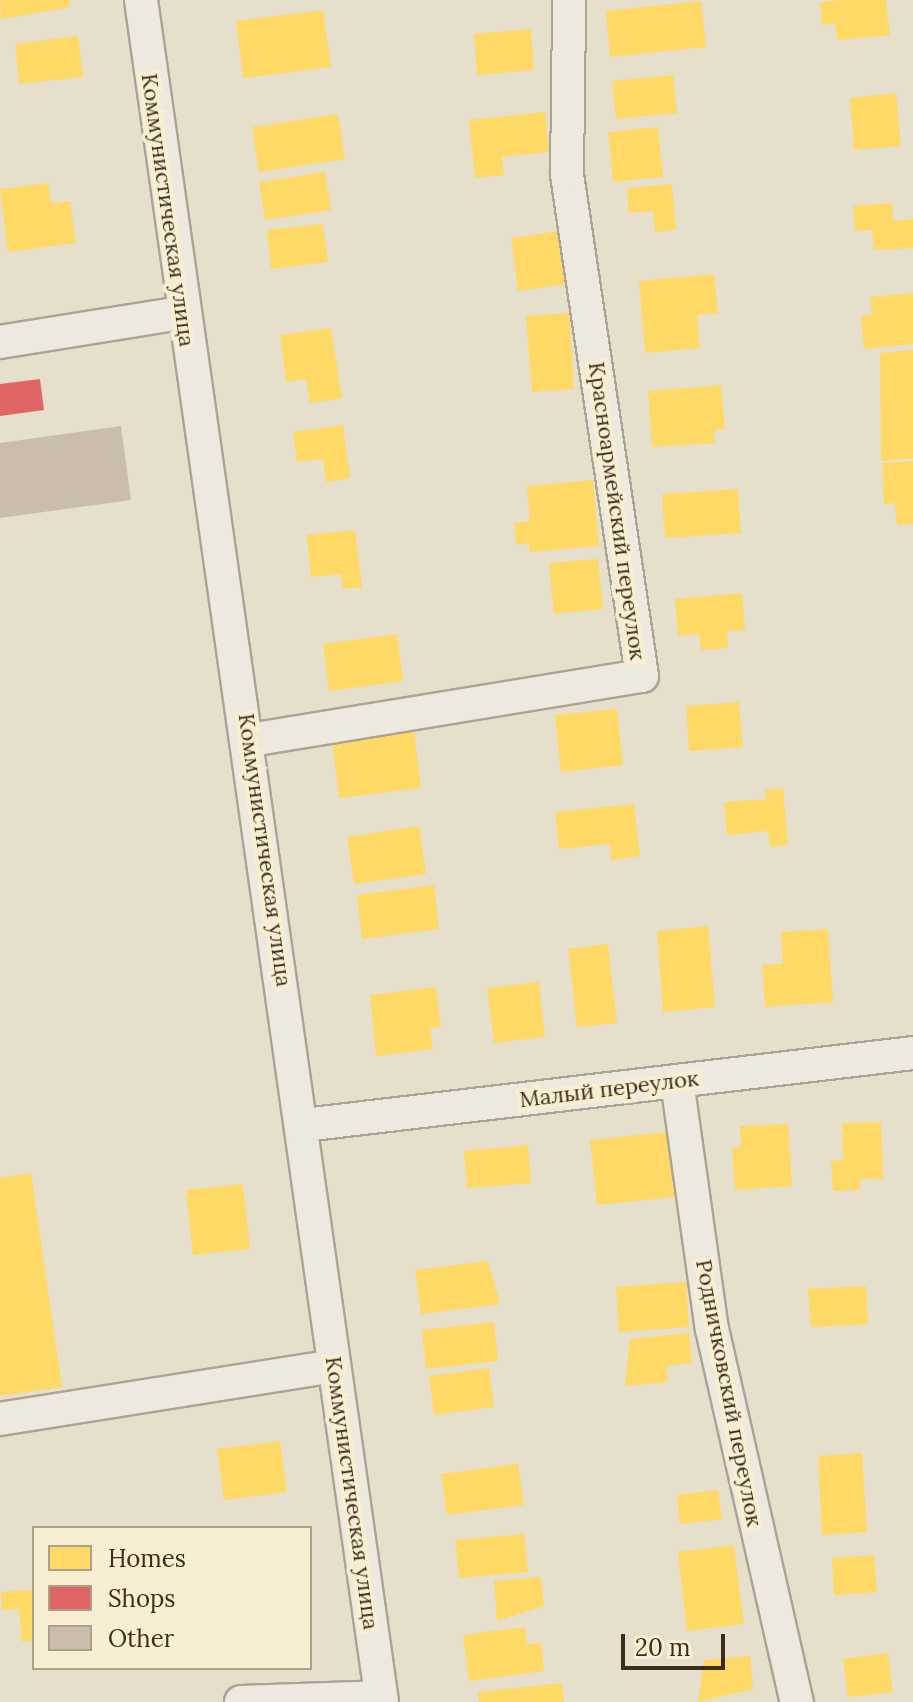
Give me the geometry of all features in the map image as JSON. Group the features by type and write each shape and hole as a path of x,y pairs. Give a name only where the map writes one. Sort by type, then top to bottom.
{"street":[{"name":"Коммунистическая улица","path":"141,0 181,313 250,740 304,1125 333,1366 382,1699"},
{"name":"Красноармейский переулок","path":"250,740 642,676 567,175 569,0"},
{"path":"0,342 181,313"},
{"name":"Малый переулок","path":"304,1125 913,1053"},
{"name":"Родничковский переулок","path":"677,1081 712,1329 797,1702"},
{"path":"0,1419 333,1366"},
{"path":"241,1702 382,1699"}],"building: Homes":[{"path":"0,0 69,0 70,7 1,19"},
{"path":"886,0 890,35 837,40 835,23 822,25 820,2"},
{"path":"701,1 706,47 610,57 606,11"},
{"path":"323,10 331,67 243,78 236,21"},
{"path":"531,29 534,70 477,75 474,34"},
{"path":"78,36 83,77 19,84 15,44"},
{"path":"673,75 677,113 616,119 612,81"},
{"path":"896,93 901,146 854,150 850,98"},
{"path":"545,112 549,152 502,157 504,175 475,178 469,120"},
{"path":"338,114 345,159 259,172 252,127"},
{"path":"658,127 663,177 613,182 608,132"},
{"path":"325,172 331,210 265,220 259,182"},
{"path":"48,183 51,203 70,201 76,243 8,252 0,189"},
{"path":"672,184 676,230 655,232 653,211 629,213 627,188"},
{"path":"892,203 893,221 913,219 913,248 874,250 872,230 855,231 853,206"},
{"path":"323,224 328,262 271,269 267,230"},
{"path":"559,231 567,284 518,291 511,238"},
{"path":"714,274 718,313 697,315 700,348 645,353 639,281"},
{"path":"913,293 913,344 864,349 861,316 872,314 870,297"},
{"path":"569,313 574,389 532,392 526,316"},
{"path":"331,328 342,398 310,403 306,379 286,382 280,335"},
{"path":"913,350 913,458 881,461 880,353"},
{"path":"721,385 725,429 714,430 715,443 652,447 648,391"},
{"path":"343,425 350,478 326,482 323,459 297,462 293,432"},
{"path":"913,461 913,524 897,525 895,503 884,504 882,463"},
{"path":"593,480 599,546 530,552 529,543 516,545 514,523 530,521 527,486"},
{"path":"738,489 741,533 665,538 662,494"},
{"path":"355,530 362,587 343,589 341,574 311,577 307,535"},
{"path":"598,559 603,609 554,614 549,563"},
{"path":"742,593 745,630 727,631 728,648 701,650 699,634 678,636 675,599"},
{"path":"397,634 403,681 329,691 323,644"},
{"path":"739,702 743,747 689,751 686,706"},
{"path":"617,709 623,765 561,772 555,715"},
{"path":"414,729 421,788 339,798 332,739"},
{"path":"783,788 788,845 770,847 768,831 727,835 724,802 766,799 765,790"},
{"path":"634,804 640,856 611,860 610,844 559,849 555,812"},
{"path":"419,826 426,874 354,884 347,837"},
{"path":"434,885 439,929 362,939 357,895"},
{"path":"708,926 715,1007 663,1012 657,931"},
{"path":"828,929 833,1002 765,1007 762,965 783,964 781,932"},
{"path":"608,944 617,1023 577,1027 568,949"},
{"path":"539,982 545,1037 494,1043 487,988"},
{"path":"436,987 441,1027 430,1028 433,1049 376,1056 370,995"},
{"path":"881,1122 883,1179 860,1179 860,1190 833,1191 831,1161 843,1160 842,1123"},
{"path":"788,1124 792,1186 735,1190 732,1147 741,1147 740,1126"},
{"path":"668,1132 675,1197 597,1205 590,1140"},
{"path":"528,1145 531,1183 467,1188 464,1151"},
{"path":"31,1173 62,1387 0,1396 0,1178"},
{"path":"243,1184 250,1249 193,1255 186,1190"},
{"path":"488,1261 500,1304 421,1314 415,1270"},
{"path":"686,1282 689,1327 619,1332 616,1287"},
{"path":"866,1286 868,1324 811,1327 808,1289"},
{"path":"494,1322 498,1361 426,1369 422,1330"},
{"path":"689,1333 692,1363 666,1366 668,1382 625,1386 630,1339"},
{"path":"489,1368 494,1407 434,1415 429,1376"},
{"path":"280,1441 287,1492 224,1500 217,1449"},
{"path":"862,1453 867,1532 822,1535 818,1456"},
{"path":"518,1464 524,1505 447,1515 441,1474"},
{"path":"718,1490 722,1519 680,1524 677,1495"},
{"path":"524,1534 528,1572 459,1578 455,1540"},
{"path":"734,1545 744,1624 687,1631 678,1552"},
{"path":"874,1555 877,1592 834,1595 832,1558"},
{"path":"541,1577 544,1606 497,1621 494,1581"},
{"path":"32,1590 32,1640 22,1642 19,1609 2,1610 1,1592"},
{"path":"525,1627 527,1645 541,1642 544,1671 469,1681 463,1635"},
{"path":"888,1653 893,1692 848,1697 843,1659"},
{"path":"750,1656 753,1689 698,1702 704,1660"},
{"path":"562,1683 564,1702 479,1702 478,1692"}],"building: Shops":[{"path":"40,379 44,410 0,416 0,384"}],"building: Other":[{"path":"121,426 131,500 0,518 0,443"}]}
